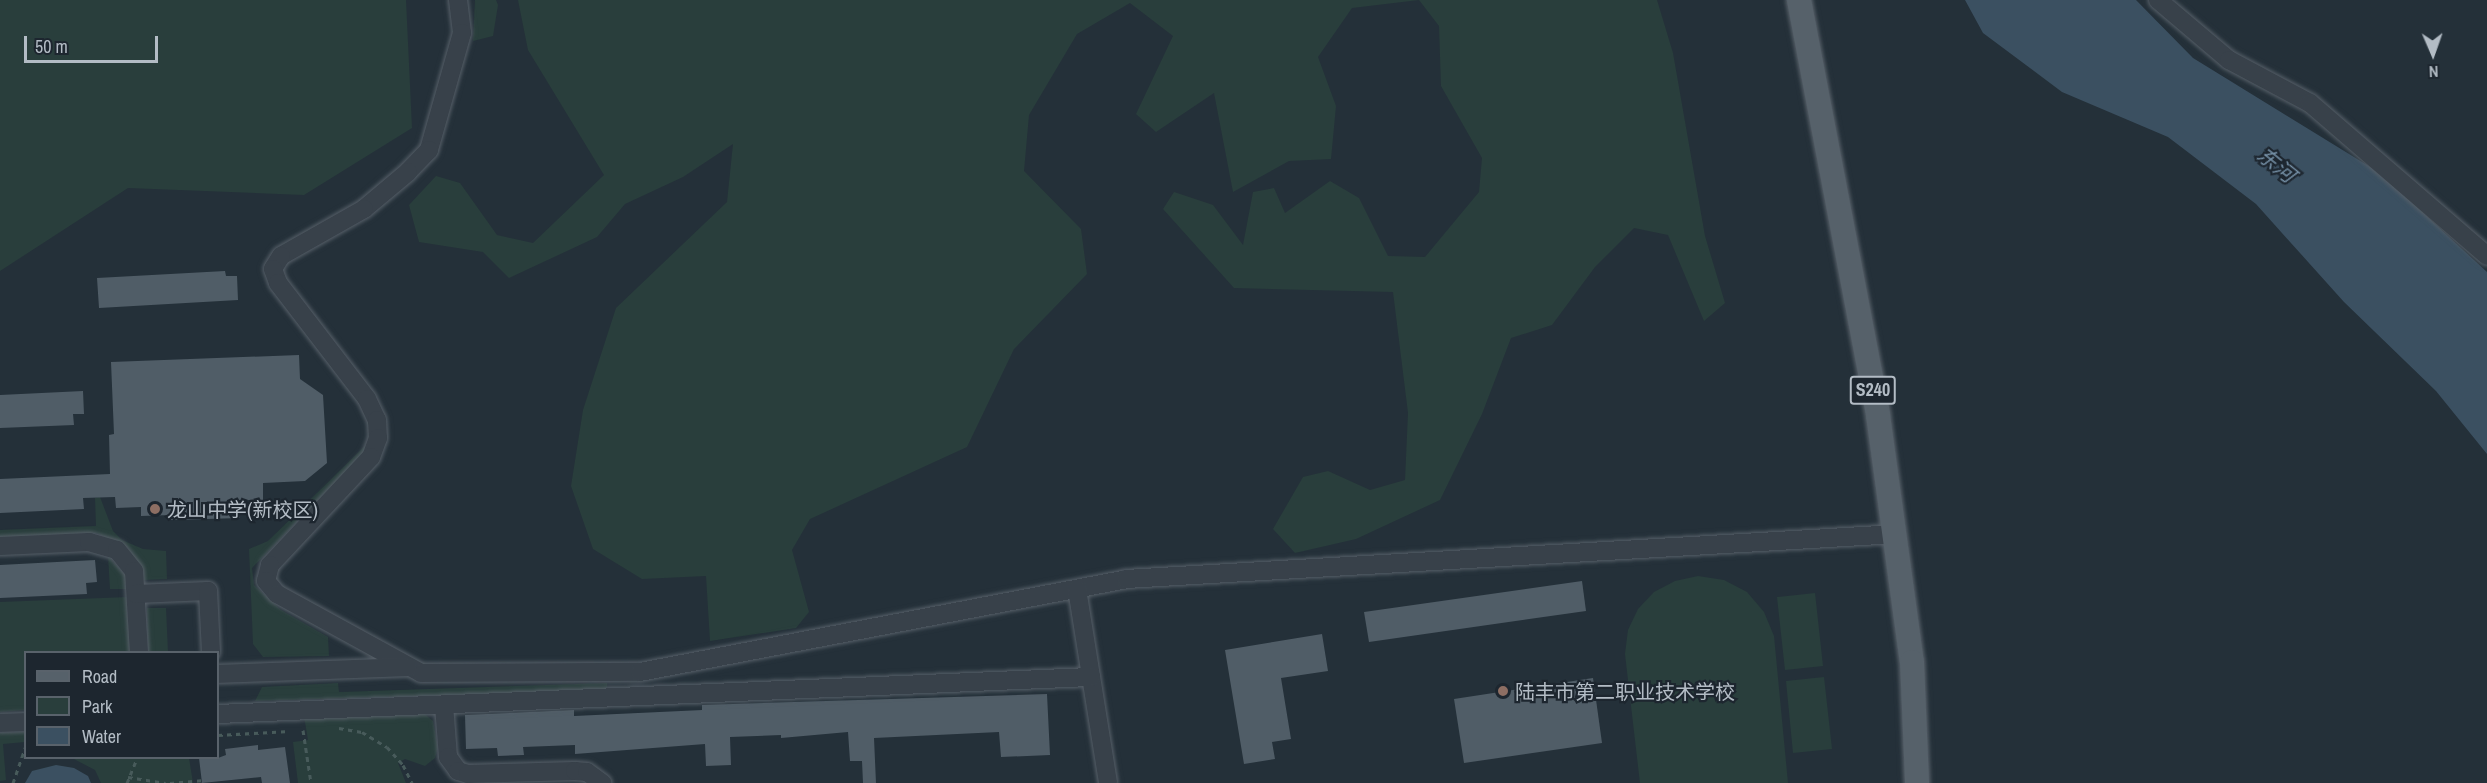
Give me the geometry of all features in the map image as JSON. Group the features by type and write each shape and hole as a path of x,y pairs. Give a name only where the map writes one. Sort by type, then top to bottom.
{"main road":[{"name":"S240","path":"1799,0 1876,404 1896,534 1912,662 1917,783"}],"street":[{"path":"458,0 462,33 429,150 408,172 364,209 281,256 273,269 278,283 367,399 377,420 378,438 371,457 270,565 266,581 277,594 409,666 434,675 640,672 1126,579 1896,534"},
{"path":"2158,0 2229,60 2310,103 2487,256"},
{"path":"0,546 104,543 131,565 136,594 139,651"},
{"path":"1077,589 1108,783"},
{"path":"136,594 208,591 211,651"},
{"path":"219,674 409,666"},
{"path":"219,714 1091,677"},
{"path":"444,705 448,757 458,771 468,774 581,771 602,783"},
{"path":"0,723 24,722"}],"path":[{"path":"331,728 348,729 376,739 397,756 412,783"},
{"path":"219,735 313,729"},
{"path":"303,730 311,783"},
{"path":"13,783 24,752"},
{"path":"128,783 128,777 137,759"},
{"path":"128,777 168,783 202,780"}],"green space":[{"path":"0,0 406,0 412,128 304,195 128,188 0,271"},
{"path":"475,0 496,0 498,5 493,36 473,41"},
{"path":"518,0 1419,0 1352,8 1318,57 1336,106 1331,159 1289,161 1233,192 1214,93 1156,132 1136,114 1173,36 1130,3 1077,34 1029,115 1024,171 1081,229 1087,274 1014,349 967,447 810,519 792,550 809,612 796,628 710,641 706,576 642,579 593,549 571,486 583,410 616,308 727,202 733,144 683,177 625,204 597,237 509,278 483,252 419,242 409,205 436,176 460,183 497,235 533,243 604,175 528,50"},
{"path":"1419,0 1657,0 1673,53 1705,236 1725,303 1704,321 1668,235 1634,228 1595,267 1552,325 1511,338 1482,414 1440,500 1356,539 1295,553 1273,529 1303,477 1328,471 1370,490 1405,480 1408,413 1393,292 1234,288 1163,209 1174,192 1213,205 1243,245 1253,192 1274,188 1285,213 1330,181 1359,198 1388,256 1425,257 1479,192 1482,158 1441,86 1439,26"},
{"path":"372,439 366,450 252,568 254,585 281,610 328,637 329,656 263,657 253,644 249,549 268,541"},
{"path":"100,497 113,531 122,540 143,549 166,551 167,579 144,580 142,568 128,548 97,533 0,537 0,530 96,526 95,498"},
{"path":"108,556 126,576 127,589 110,589"},
{"path":"1698,576 1724,580 1747,592 1764,612 1774,636 1788,783 1640,783 1625,654 1628,630 1638,609 1654,592 1675,581"},
{"path":"1815,593 1823,666 1785,670 1777,597"},
{"path":"128,597 130,651 24,651 24,710 0,712 0,602"},
{"path":"147,608 166,608 168,651 148,651"},
{"path":"1824,677 1832,749 1793,753 1786,681"},
{"path":"338,683 339,692 607,683 607,690 255,701 262,687"},
{"path":"420,710 433,721 438,748 435,758 425,766 405,759 398,763 406,783 298,783 293,742 308,740 304,716"},
{"path":"24,732 24,742 3,744 6,780 0,781 0,733"},
{"path":"74,759 189,759 193,783 101,783 95,770"}],"water":[{"name":"东河","path":"1965,0 2136,0 2193,58 2380,173 2487,272 2487,454 2436,391 2344,302 2256,204 2168,137 2062,92 1983,33"},
{"path":"56,765 74,768 88,776 91,783 25,783 32,771"}],"building":[{"path":"225,271 226,276 237,276 238,300 99,308 97,278"},
{"path":"299,355 300,379 323,395 327,463 305,481 263,483 263,500 239,500 240,518 171,520 171,515 141,516 141,507 116,508 115,497 83,498 84,509 0,513 0,479 110,474 109,435 114,434 111,362"},
{"path":"83,391 84,414 73,414 74,425 0,428 0,395"},
{"path":"95,560 97,582 86,583 87,594 0,598 0,565"},
{"path":"1582,581 1586,611 1369,642 1364,612"},
{"path":"1322,634 1328,671 1281,678 1291,739 1272,742 1275,759 1244,764 1225,650"},
{"path":"1593,678 1602,743 1464,763 1454,699"},
{"path":"1047,694 1050,755 1001,757 999,732 874,738 876,783 863,783 862,761 850,761 848,732 781,738 781,735 730,737 731,765 706,766 705,744 575,754 575,745 523,747 524,755 498,756 497,748 466,749 465,715 574,710 574,716 702,710 702,705"},
{"path":"258,745 258,750 285,747 290,783 262,783 261,777 202,783 199,759 219,759 226,755 225,749"}],"place":[{"name":"龙山中学(新校区)","path":"155,509"},
{"name":"陆丰市第二职业技术学校","path":"1503,691"}]}
